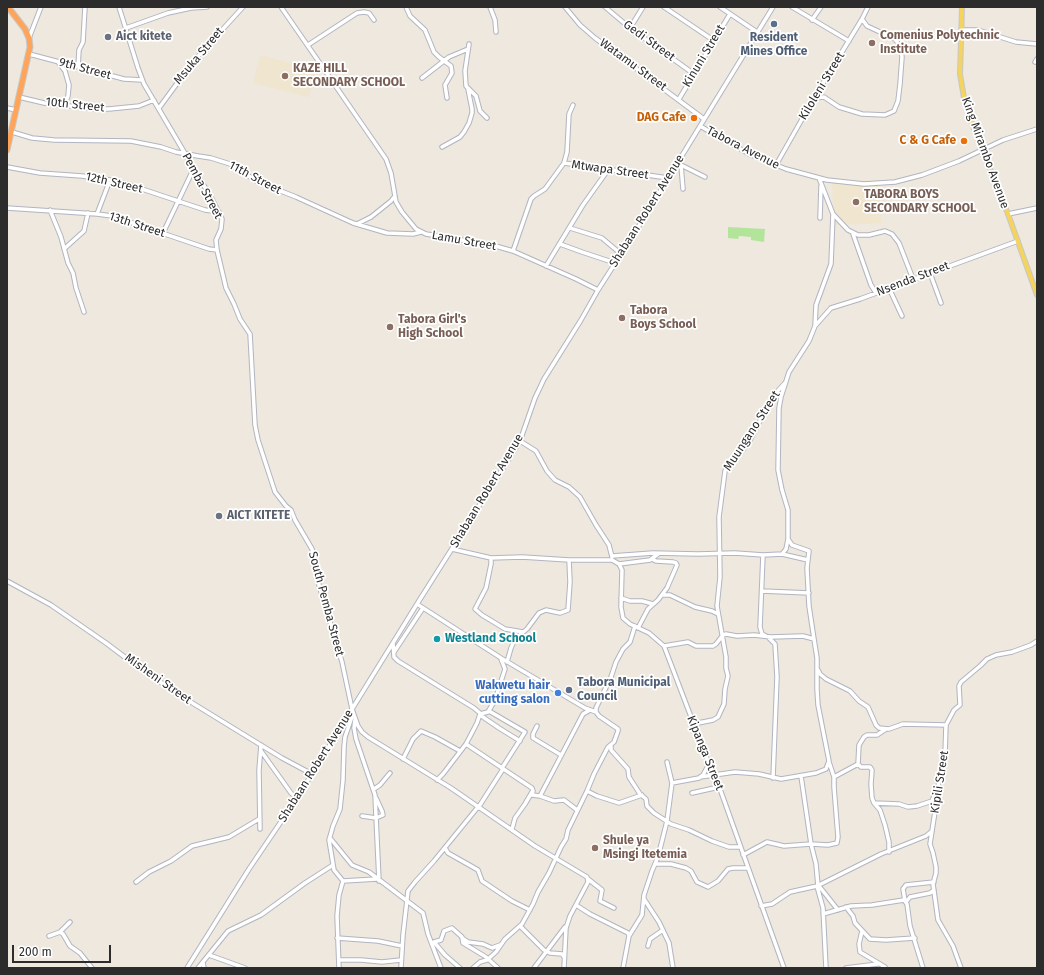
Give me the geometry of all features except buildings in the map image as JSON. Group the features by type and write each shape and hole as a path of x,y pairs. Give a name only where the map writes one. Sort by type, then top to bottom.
{"highway":[{"path":"7,150 30,47 29,38 19,20 8,7"}],"main road":[{"name":"King Mirambo Avenue","path":"962,7 960,67 962,88 971,121 1018,240 1037,295"}],"street":[{"path":"29,38 41,7"},
{"path":"78,67 78,50 83,42 85,7"},
{"name":"Pemba Street","path":"119,7 142,80 219,212 222,223 216,240 226,288 238,315 250,334 255,418"},
{"path":"126,28 168,13 191,8 207,7"},
{"name":"Msuka Street","path":"159,108 192,63 242,7"},
{"name":"Lamu Street","path":"281,7 386,159 391,173 396,202 413,226 421,232 492,245 513,251 598,290"},
{"path":"406,7 410,16 426,30 434,52 451,66 452,71 445,85 447,98"},
{"path":"490,7 496,24 496,32"},
{"name":"Watamu Street","path":"565,7 580,25 595,38 704,119"},
{"name":"Gedi Street","path":"605,7 630,28 694,74"},
{"path":"630,28 643,7"},
{"path":"664,7 713,40"},
{"path":"720,7 757,32"},
{"name":"Shabaan Robert Avenue","path":"187,968 249,869 297,798 520,441 537,393 547,374 773,7"},
{"path":"792,7 849,41"},
{"path":"812,20 821,7"},
{"name":"Kiloleni Street","path":"776,165 868,7"},
{"path":"308,45 357,13 369,13 374,20"},
{"name":"Kinuni Street","path":"679,99 713,40 730,14"},
{"path":"862,19 867,26"},
{"path":"821,87 824,97 835,105 847,110 862,114 885,115 894,110 898,101 900,84 902,57 900,46 895,39 867,26 858,26"},
{"path":"962,30 978,30 1016,42 1037,44"},
{"path":"442,147 460,137 469,123 472,113 468,88 465,80 469,44"},
{"path":"422,78 444,60 454,54 468,49"},
{"name":"9th Street","path":"29,54 124,79 142,80"},
{"path":"58,62 65,71 68,85 68,96 64,106"},
{"path":"468,88 476,96 480,111 487,118"},
{"name":"10th Street","path":"19,97 64,106 109,109 139,106 154,100"},
{"path":"814,98 824,97"},
{"name":"Mtwapa Street","path":"573,105 569,114 567,152 564,163 668,178"},
{"path":"7,108 16,110"},
{"name":"Tabora Avenue","path":"700,126 751,155 776,165 819,178 854,184 894,182 922,175 944,167 1010,137 1037,129"},
{"name":"11th Street","path":"12,132 32,138 54,140 131,142 211,158 230,164 258,182 296,197 332,215 357,224 388,233 413,234 421,232"},
{"path":"513,251 531,199 545,189 564,163"},
{"path":"677,163 705,177"},
{"path":"681,165 683,189"},
{"name":"12th Street","path":"7,167 40,173 87,176 110,180 127,184 209,211 219,212"},
{"path":"163,233 194,168"},
{"path":"546,266 594,189 608,170"},
{"name":"Muungano Street","path":"819,178 833,214 841,224 853,234"},
{"path":"97,214 110,180"},
{"path":"820,218 822,185"},
{"path":"357,224 371,217 395,196"},
{"name":"13th Street","path":"7,208 97,214 125,220 209,249 217,250"},
{"path":"1008,214 1037,208"},
{"path":"50,210 61,237 84,312"},
{"path":"64,249 84,231 88,213"},
{"name":"Muungano Street","path":"788,539 788,510 778,470 779,408 790,369 809,341 815,326 816,305 831,264 833,214"},
{"path":"570,228 602,238 621,254"},
{"path":"853,234 863,236 885,231 892,234 899,243 913,279"},
{"path":"853,234 871,285 876,293"},
{"name":"Nsenda Street","path":"815,326 831,308 843,305 1018,240"},
{"path":"560,244 616,262"},
{"path":"930,273 941,303"},
{"path":"889,288 902,316"},
{"name":"Muungano Street","path":"693,724 716,718 721,712 724,704 728,674 717,606 720,568 719,517 725,471 750,440 773,396 785,383"},
{"name":"South Pemba Street","path":"255,418 258,440 275,492 284,504 291,510 295,520 312,549 319,585 342,662 354,716"},
{"path":"520,441 536,451 541,457 547,471 555,480 572,490 580,497 596,525 607,540 612,558 619,564 652,559 658,554"},
{"path":"782,554 786,549 788,539"},
{"path":"743,854 767,842 784,846 811,844 828,845 837,842 838,837 834,777 829,761 818,705 818,658 809,606 809,551 792,545 788,539"},
{"path":"452,549 491,558 570,560 658,554 719,553 764,555 782,554 808,560"},
{"path":"764,555 760,627 762,634 772,640 775,644 777,677 773,778"},
{"path":"491,558 486,588 475,609 505,629 524,632"},
{"path":"596,712 597,706 623,649 630,642 648,609 667,588 675,570 676,563 656,562 652,559"},
{"path":"507,662 513,642 524,632 541,612 546,610 560,613 568,610 570,560"},
{"name":"Kipanga Street","path":"619,564 622,570 621,598 623,618 630,624 649,633 664,646 693,724 715,776 784,968"},
{"name":"Misheni Street","path":"7,581 51,605 106,642 161,682 261,745 312,774"},
{"path":"667,588 670,595"},
{"path":"762,591 809,593"},
{"path":"662,595 670,595 695,607 718,614"},
{"path":"621,598 630,601 642,601 653,604"},
{"path":"417,604 507,662 585,708 596,712 609,724 618,729 617,734 594,774 568,830 566,839 530,910 520,926 511,933 496,952 489,959 480,962 473,968"},
{"path":"394,653 423,608"},
{"path":"664,646 688,642 696,646 713,646 726,634 767,637 803,636 814,639"},
{"path":"817,668 820,674 850,691 859,701 870,709 876,725 879,728 886,729 903,724 946,725 954,710 960,704 959,688 961,682 987,659 996,655 1012,652 1031,645 1037,641"},
{"path":"393,643 394,657 398,661 469,704 502,731 520,741"},
{"path":"481,714 489,711 495,700 505,670 505,666 501,658"},
{"path":"540,796 583,714 590,710"},
{"path":"401,968 402,946 409,889 478,808 525,734 525,731 489,711"},
{"path":"437,780 466,744 481,714"},
{"path":"354,716 362,732 512,829 535,846 588,879 602,890 600,901 614,908"},
{"path":"354,716 356,739 375,795 378,880"},
{"path":"343,881 337,874 333,865 330,838 340,809 345,737 354,716"},
{"name":"Kipili Street","path":"946,725 946,756 940,772 930,844 936,866 934,890 938,920 953,946 961,968"},
{"path":"537,726 533,734 533,738 561,755"},
{"path":"858,764 859,745 864,737 868,735 877,735 886,729"},
{"path":"403,759 413,739 421,731 460,751"},
{"path":"466,744 490,759 533,790"},
{"path":"611,744 610,750 628,770 630,777 646,799 647,806 649,808 667,822 724,846 740,847"},
{"path":"260,829 259,770 261,745"},
{"path":"261,751 291,793 297,798"},
{"path":"672,783 735,772 758,774 781,779 824,770 828,766 829,761"},
{"path":"623,968 629,936 644,909 643,898 652,871 656,864 667,822 672,783 668,762"},
{"path":"700,778 709,764"},
{"path":"834,777 858,764"},
{"path":"858,764 861,767 870,768 872,770 872,798 880,810 885,825 889,842 889,852"},
{"path":"374,789 380,785 390,773"},
{"path":"801,776 822,904 826,968"},
{"path":"874,802 899,804 908,807 924,805 933,801 939,786"},
{"path":"692,793 719,787"},
{"path":"533,790 532,795 554,801 564,800 578,810"},
{"path":"512,829 514,818 525,804 533,790"},
{"path":"587,790 597,796 619,803 642,795"},
{"path":"362,816 376,818 381,817 383,814 375,795"},
{"path":"136,882 149,872 169,863 192,846 229,837 259,819"},
{"path":"761,906 772,904 790,892 818,886 926,836 932,830"},
{"path":"330,838 352,865 366,870 422,913 441,968"},
{"path":"445,848 447,852 478,870 482,881 512,901 530,910"},
{"path":"656,864 671,864 686,868 692,871 697,882 708,887 718,881 728,870 733,868 747,868"},
{"path":"198,968 228,932 261,915 304,883 333,865"},
{"path":"534,968 566,926 588,879"},
{"path":"343,881 378,880"},
{"path":"339,968 337,938 338,901 343,881"},
{"path":"923,968 915,938 910,926 903,889 906,885 934,882"},
{"path":"818,886 838,910"},
{"path":"823,914 846,907 872,905 898,900 905,901 910,897 930,893 934,890"},
{"path":"643,898 669,942 673,968"},
{"path":"576,905 590,914 627,932 629,936"},
{"path":"846,907 853,916 855,922 868,938 873,940 915,938"},
{"path":"49,936 60,932 70,922"},
{"path":"520,926 541,948 546,951 562,954 565,958"},
{"path":"564,968 566,926"},
{"path":"434,942 441,940 444,931 451,928 468,942 483,944 492,948 500,945"},
{"path":"648,946 650,939 663,930"},
{"path":"862,931 859,944 860,951 878,964 885,967"},
{"path":"60,932 63,934 66,942 80,953 92,968"},
{"path":"428,934 445,955 460,968"},
{"path":"337,938 372,940 402,946"},
{"path":"462,938 463,943 489,959 498,968"},
{"path":"209,955 245,968"},
{"path":"339,960 382,962 401,960"},
{"path":"204,962 204,968"},
{"path":"846,968 878,964"}],"shaded area":[{"name":"KAZE HILL SECONDARY SCHOOL","path":"260,55 316,70 309,97 253,83"},
{"name":"TABORA BOYS SECONDARY SCHOOL","path":"879,180 881,223 834,225 832,182"}],"green space":[{"path":"728,227 765,229 764,242 751,240 751,237 739,236 738,239 728,238"}],"place":[{"name":"Resident Mines Office","path":"774,24"},
{"name":"Aict kitete","path":"108,37"},
{"name":"Comenius Polytechnic Institute","path":"872,43"},
{"name":"KAZE HILL SECONDARY SCHOOL","path":"285,76"},
{"name":"DAG Cafe","path":"694,118"},
{"name":"C & G Cafe","path":"964,141"},
{"name":"TABORA BOYS SECONDARY SCHOOL","path":"856,202"},
{"name":"Tabora Boys School","path":"622,318"},
{"name":"Tabora Girl's High School","path":"390,327"},
{"name":"AICT KITETE","path":"219,516"},
{"name":"Westland School","path":"437,639"},
{"name":"Tabora Municipal Council","path":"569,690"},
{"name":"Wakwetu hair cutting salon","path":"558,693"},
{"name":"Shule ya Msingi Itetemia","path":"595,848"}]}
